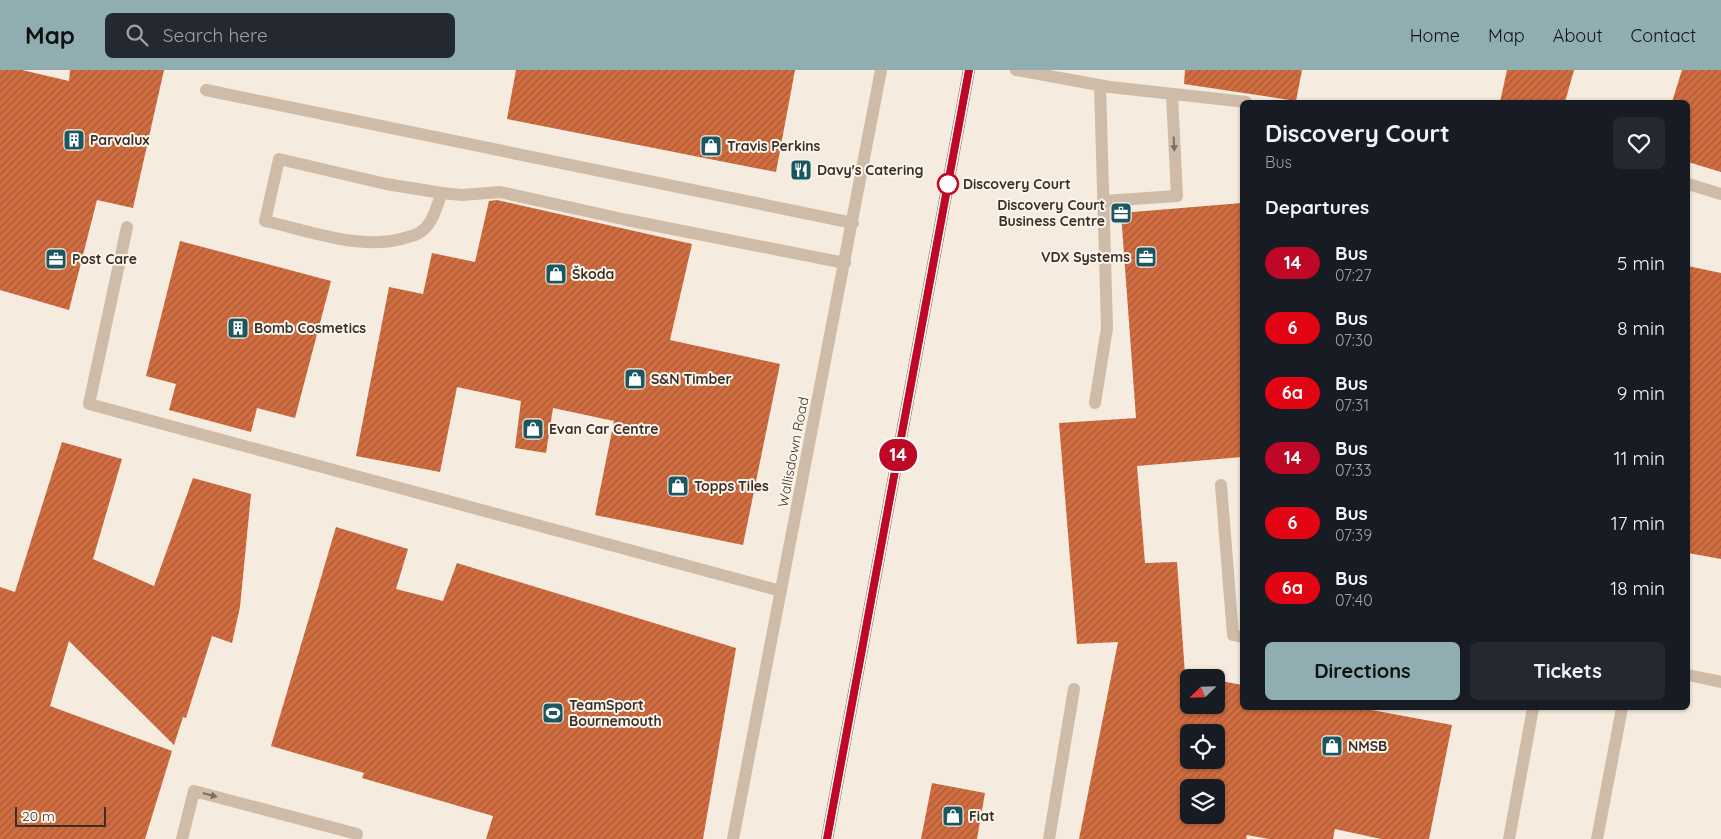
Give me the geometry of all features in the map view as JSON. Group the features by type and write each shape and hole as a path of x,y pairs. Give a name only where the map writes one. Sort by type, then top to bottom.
{"main road":[{"path":"827,839 969,70"}],"street":[{"name":"Wallisdown Road","path":"733,839 881,70"},
{"path":"1016,70 1100,85 1172,95 1240,101"},
{"path":"1095,403 1107,328 1100,85"},
{"path":"206,90 853,223"},
{"path":"1104,201 1177,196 1172,95"},
{"path":"442,194 431,221 420,233 379,243 358,243 265,221 280,160 386,184 442,194 462,195 500,192 627,220 845,263"},
{"path":"1690,185 1721,194"},
{"path":"127,227 89,404 781,591"},
{"path":"1221,485 1233,635 1240,637"},
{"path":"1690,676 1721,682"},
{"path":"1049,839 1074,689"},
{"path":"1509,839 1533,710"},
{"path":"1597,839 1622,710"},
{"path":"182,839 194,791 357,834 356,839"}],"building":[{"path":"0,70 22,70 69,81 70,70 164,70 133,208 97,200 69,310 0,290"},
{"name":"Travis Perkins","path":"516,70 795,70 776,172 507,119"},
{"path":"1185,70 1302,70 1296,100 1184,84"},
{"path":"1507,70 1574,70 1566,100 1500,100"},
{"path":"1682,70 1721,70 1721,172 1690,163 1690,100 1673,100"},
{"path":"497,200 692,244 670,340 780,364 743,545 595,515 614,421 553,408 546,453 515,448 521,401 457,387 440,472 356,456 389,287 423,294 432,253 475,262 489,201"},
{"path":"1240,203 1240,457 1137,466 1145,563 1177,562 1185,669 1180,669 1180,714 1225,714 1225,682 1240,685 1240,710 1372,710 1452,725 1429,839 1381,839 1335,829 1333,839 1269,839 1247,835 1246,839 1079,839 1118,642 1077,644 1059,423 1136,418 1121,213"},
{"name":"Bomb Cosmetics","path":"180,241 331,281 295,418 257,408 251,432 169,410 176,384 146,376"},
{"path":"1690,266 1721,273 1721,559 1690,553"},
{"path":"62,442 122,459 93,559 154,586 193,478 251,494 240,607 232,643 212,636 186,718 183,717 174,745 69,641 50,706 172,751 145,839 0,839 0,587 15,592"},
{"name":"TeamSport Bournemouth","path":"336,527 408,549 396,589 443,601 457,563 736,648 703,839 486,839 493,816 362,778 364,773 271,746"},
{"name":"Fiat","path":"932,783 985,793 977,839 921,839"}],"bus line":[{"name":"14","path":"827,839 969,70"}],"place":[{"name":"Parvalux","path":"74,140"},
{"name":"Travis Perkins","path":"711,146"},
{"name":"Davy's Catering","path":"801,170"},
{"name":"Discovery Court","path":"948,184"},
{"name":"Discovery Court Business Centre","path":"1121,213"},
{"name":"VDX Systems","path":"1146,257"},
{"name":"Post Care","path":"56,259"},
{"name":"Škoda","path":"556,274"},
{"name":"Bomb Cosmetics","path":"238,328"},
{"name":"S&N Timber","path":"635,379"},
{"name":"Evan Car Centre","path":"533,429"},
{"name":"Topps Tiles","path":"678,486"},
{"name":"TeamSport Bournemouth","path":"553,713"},
{"name":"NMSB","path":"1332,746"},
{"name":"Fiat","path":"953,816"}]}
